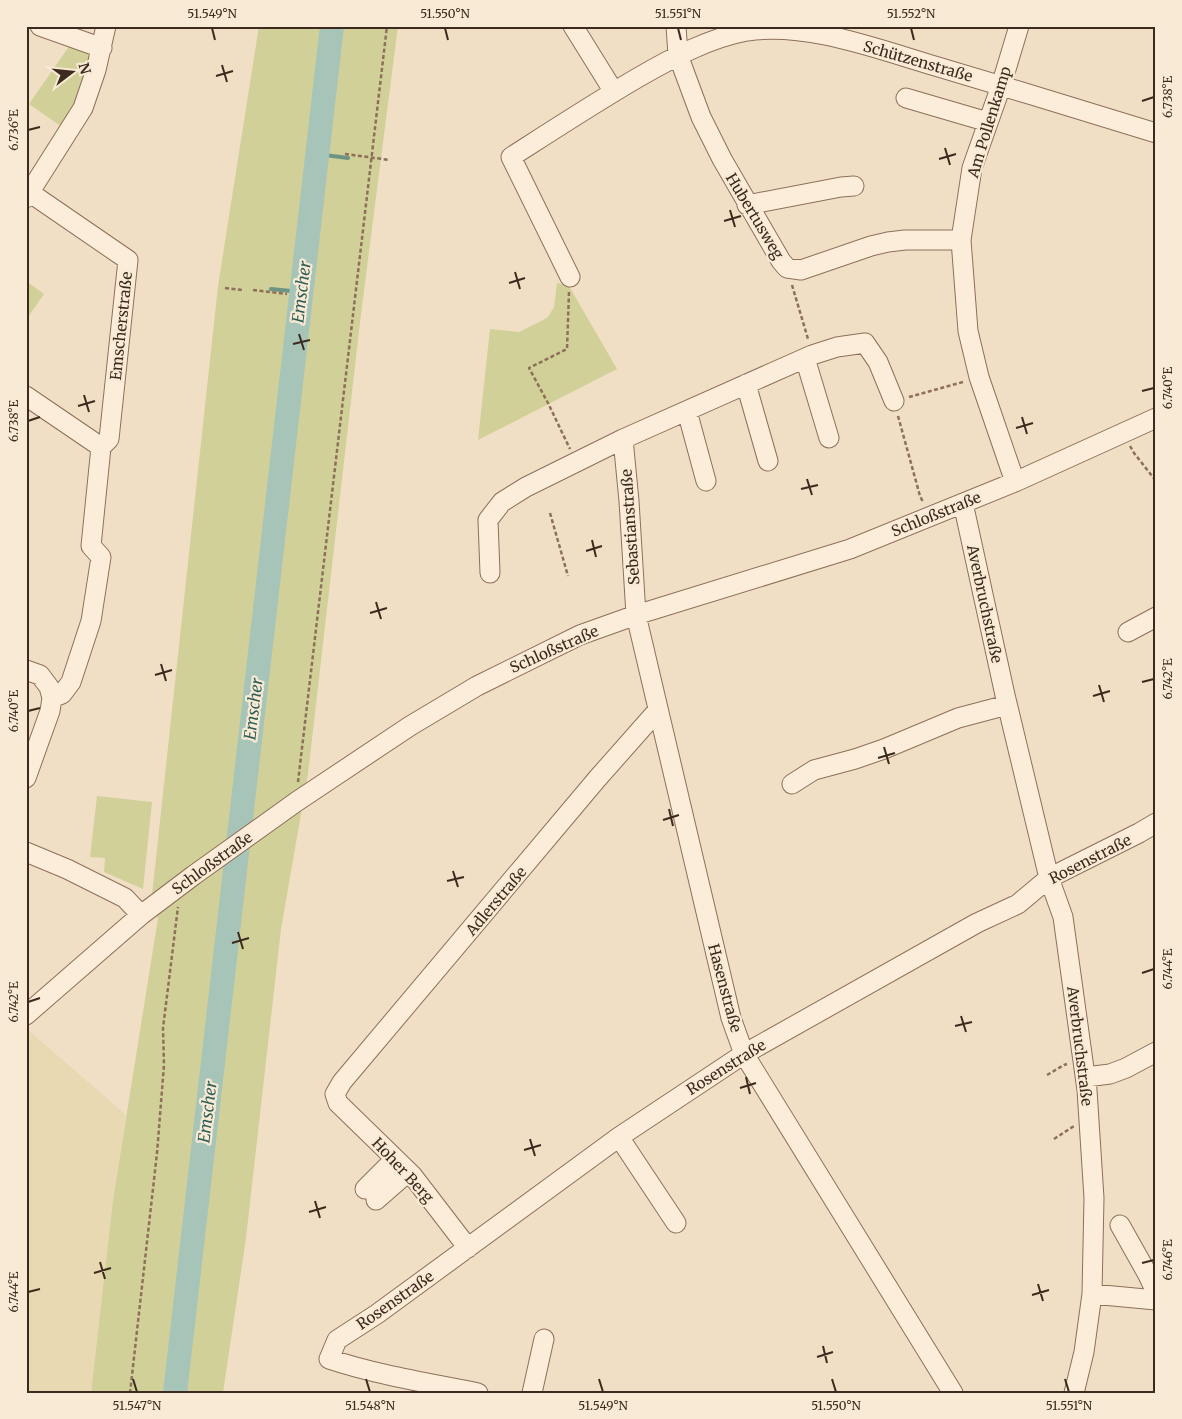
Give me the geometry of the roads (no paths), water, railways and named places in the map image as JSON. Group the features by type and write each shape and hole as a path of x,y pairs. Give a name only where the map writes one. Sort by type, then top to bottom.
{"street":[{"path":"40,26 102,48"},
{"path":"28,194 83,108 96,70 106,26"},
{"path":"573,26 614,92"},
{"path":"676,26 678,55"},
{"name":"Am Pollenkamp","path":"1015,482 979,377 968,331 961,240 972,168 1001,86 1019,26"},
{"name":"Schützenstraße","path":"570,277 511,157 614,92 678,55 721,38 746,32 773,30 816,33 869,47 1156,133"},
{"name":"Hubertusweg","path":"678,55 701,117 722,159 747,205 787,268 801,270 888,242 905,240 961,240"},
{"path":"906,98 988,122"},
{"path":"747,205 854,186"},
{"name":"Emscherstraße","path":"28,194 128,260 109,439 101,447 91,546 101,557 91,621 71,682 62,694 52,698"},
{"path":"490,573 488,520 502,502 541,479 623,439 809,357 837,346 865,343 878,362 894,401"},
{"path":"809,357 828,438"},
{"path":"746,384 768,461"},
{"path":"26,396 101,447"},
{"path":"687,411 706,482"},
{"name":"Schloßstraße","path":"26,1015 141,915 176,888 296,802 410,726 477,686 580,635 636,615 850,549 1015,482 1156,418"},
{"name":"Sebastianstraße","path":"623,439 636,615"},
{"name":"Averbruchstraße","path":"963,504 1007,705 1049,878 1063,917 1084,1069 1090,1124 1094,1198 1092,1294 1084,1352 1074,1393"},
{"name":"Hasenstraße","path":"636,615 719,972 731,1018 744,1054 948,1370 953,1393"},
{"path":"1128,632 1156,617"},
{"path":"26,670 40,675 49,687 52,698 50,711 26,778"},
{"path":"792,784 814,770 884,749 958,718 1007,705"},
{"name":"Adlerstraße","path":"335,1094 342,1082 658,710"},
{"name":"Rosenstraße","path":"422,1387 329,1359 338,1340 377,1314 619,1137 744,1054 977,923 1018,904 1049,878 1139,834 1156,823"},
{"path":"26,852 67,869 125,898 141,915"},
{"path":"1084,1069 1110,1074 1156,1052"},
{"name":"Hoher Berg","path":"335,1094 338,1103 402,1165 468,1248"},
{"path":"619,1137 676,1223"},
{"path":"371,1194 402,1165"},
{"path":"1092,1294 1155,1293 1148,1275 1120,1225"},
{"path":"532,1393 544,1339"},
{"path":"422,1387 478,1393"}],"waterway":[{"name":"Emscher","path":"175,1393 332,26"},
{"path":"317,154 348,158"},
{"path":"271,289 301,292"}]}
